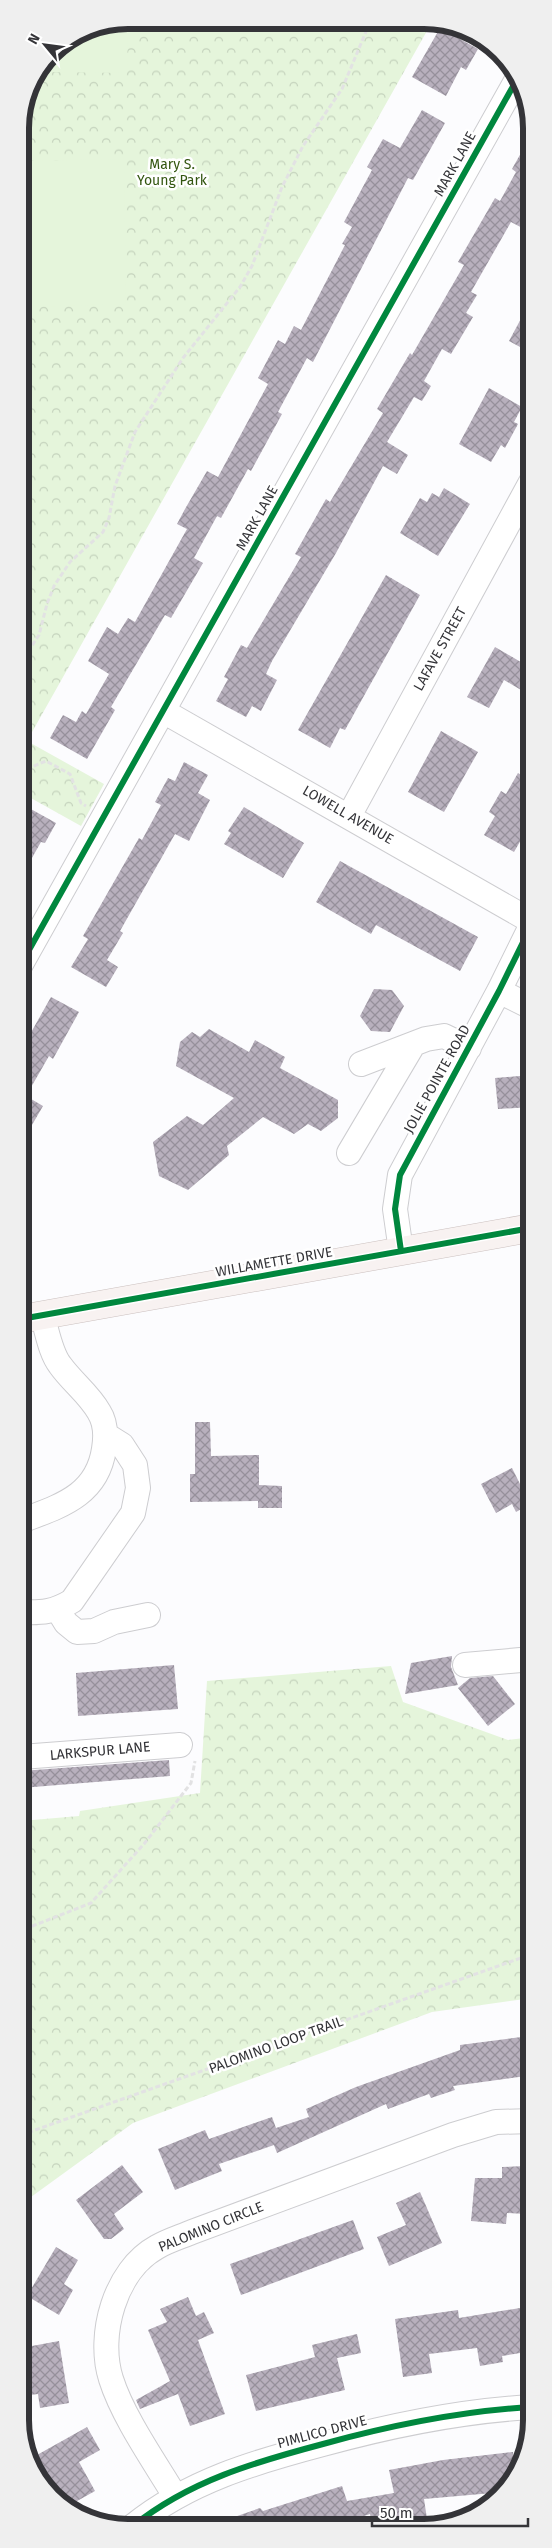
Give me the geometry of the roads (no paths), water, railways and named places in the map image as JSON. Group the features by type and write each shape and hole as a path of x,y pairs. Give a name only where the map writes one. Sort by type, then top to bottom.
{"main road":[{"name":"WILLAMETTE DRIVE","path":"31,1317 523,1229"}],"street":[{"name":"MARK LANE","path":"29,950 514,85"},
{"name":"LAFAVE STREET","path":"349,816 523,497"},
{"name":"LOWELL AVENUE","path":"163,711 523,916"},
{"name":"JOLIE POINTE ROAD","path":"401,1251 395,1209 400,1175 500,991 523,943"},
{"path":"500,991 523,1003"},
{"path":"361,1064 426,1039 444,1036 469,1048"},
{"path":"349,1153 413,1045"},
{"path":"29,1518 62,1505 89,1487 102,1466 106,1435 100,1414 90,1397 59,1364 31,1317"},
{"path":"29,1613 58,1610 72,1601 133,1513 138,1488 135,1465 122,1445 106,1435"},
{"path":"58,1610 66,1623 77,1632 94,1631 114,1622 148,1615"},
{"path":"465,1665 523,1661"},
{"name":"LARKSPUR LANE","path":"29,1757 180,1745"},
{"name":"PALOMINO CIRCLE","path":"175,2496 119,2399 106,2360 112,2310 123,2281 130,2271 156,2247 426,2144 496,2122 523,2121"},
{"name":"PIMLICO DRIVE","path":"143,2519 175,2496 239,2468 351,2436 432,2418 523,2407"}],"park label":[{"name":"Mary S. Young Park","path":"172,172"}]}
